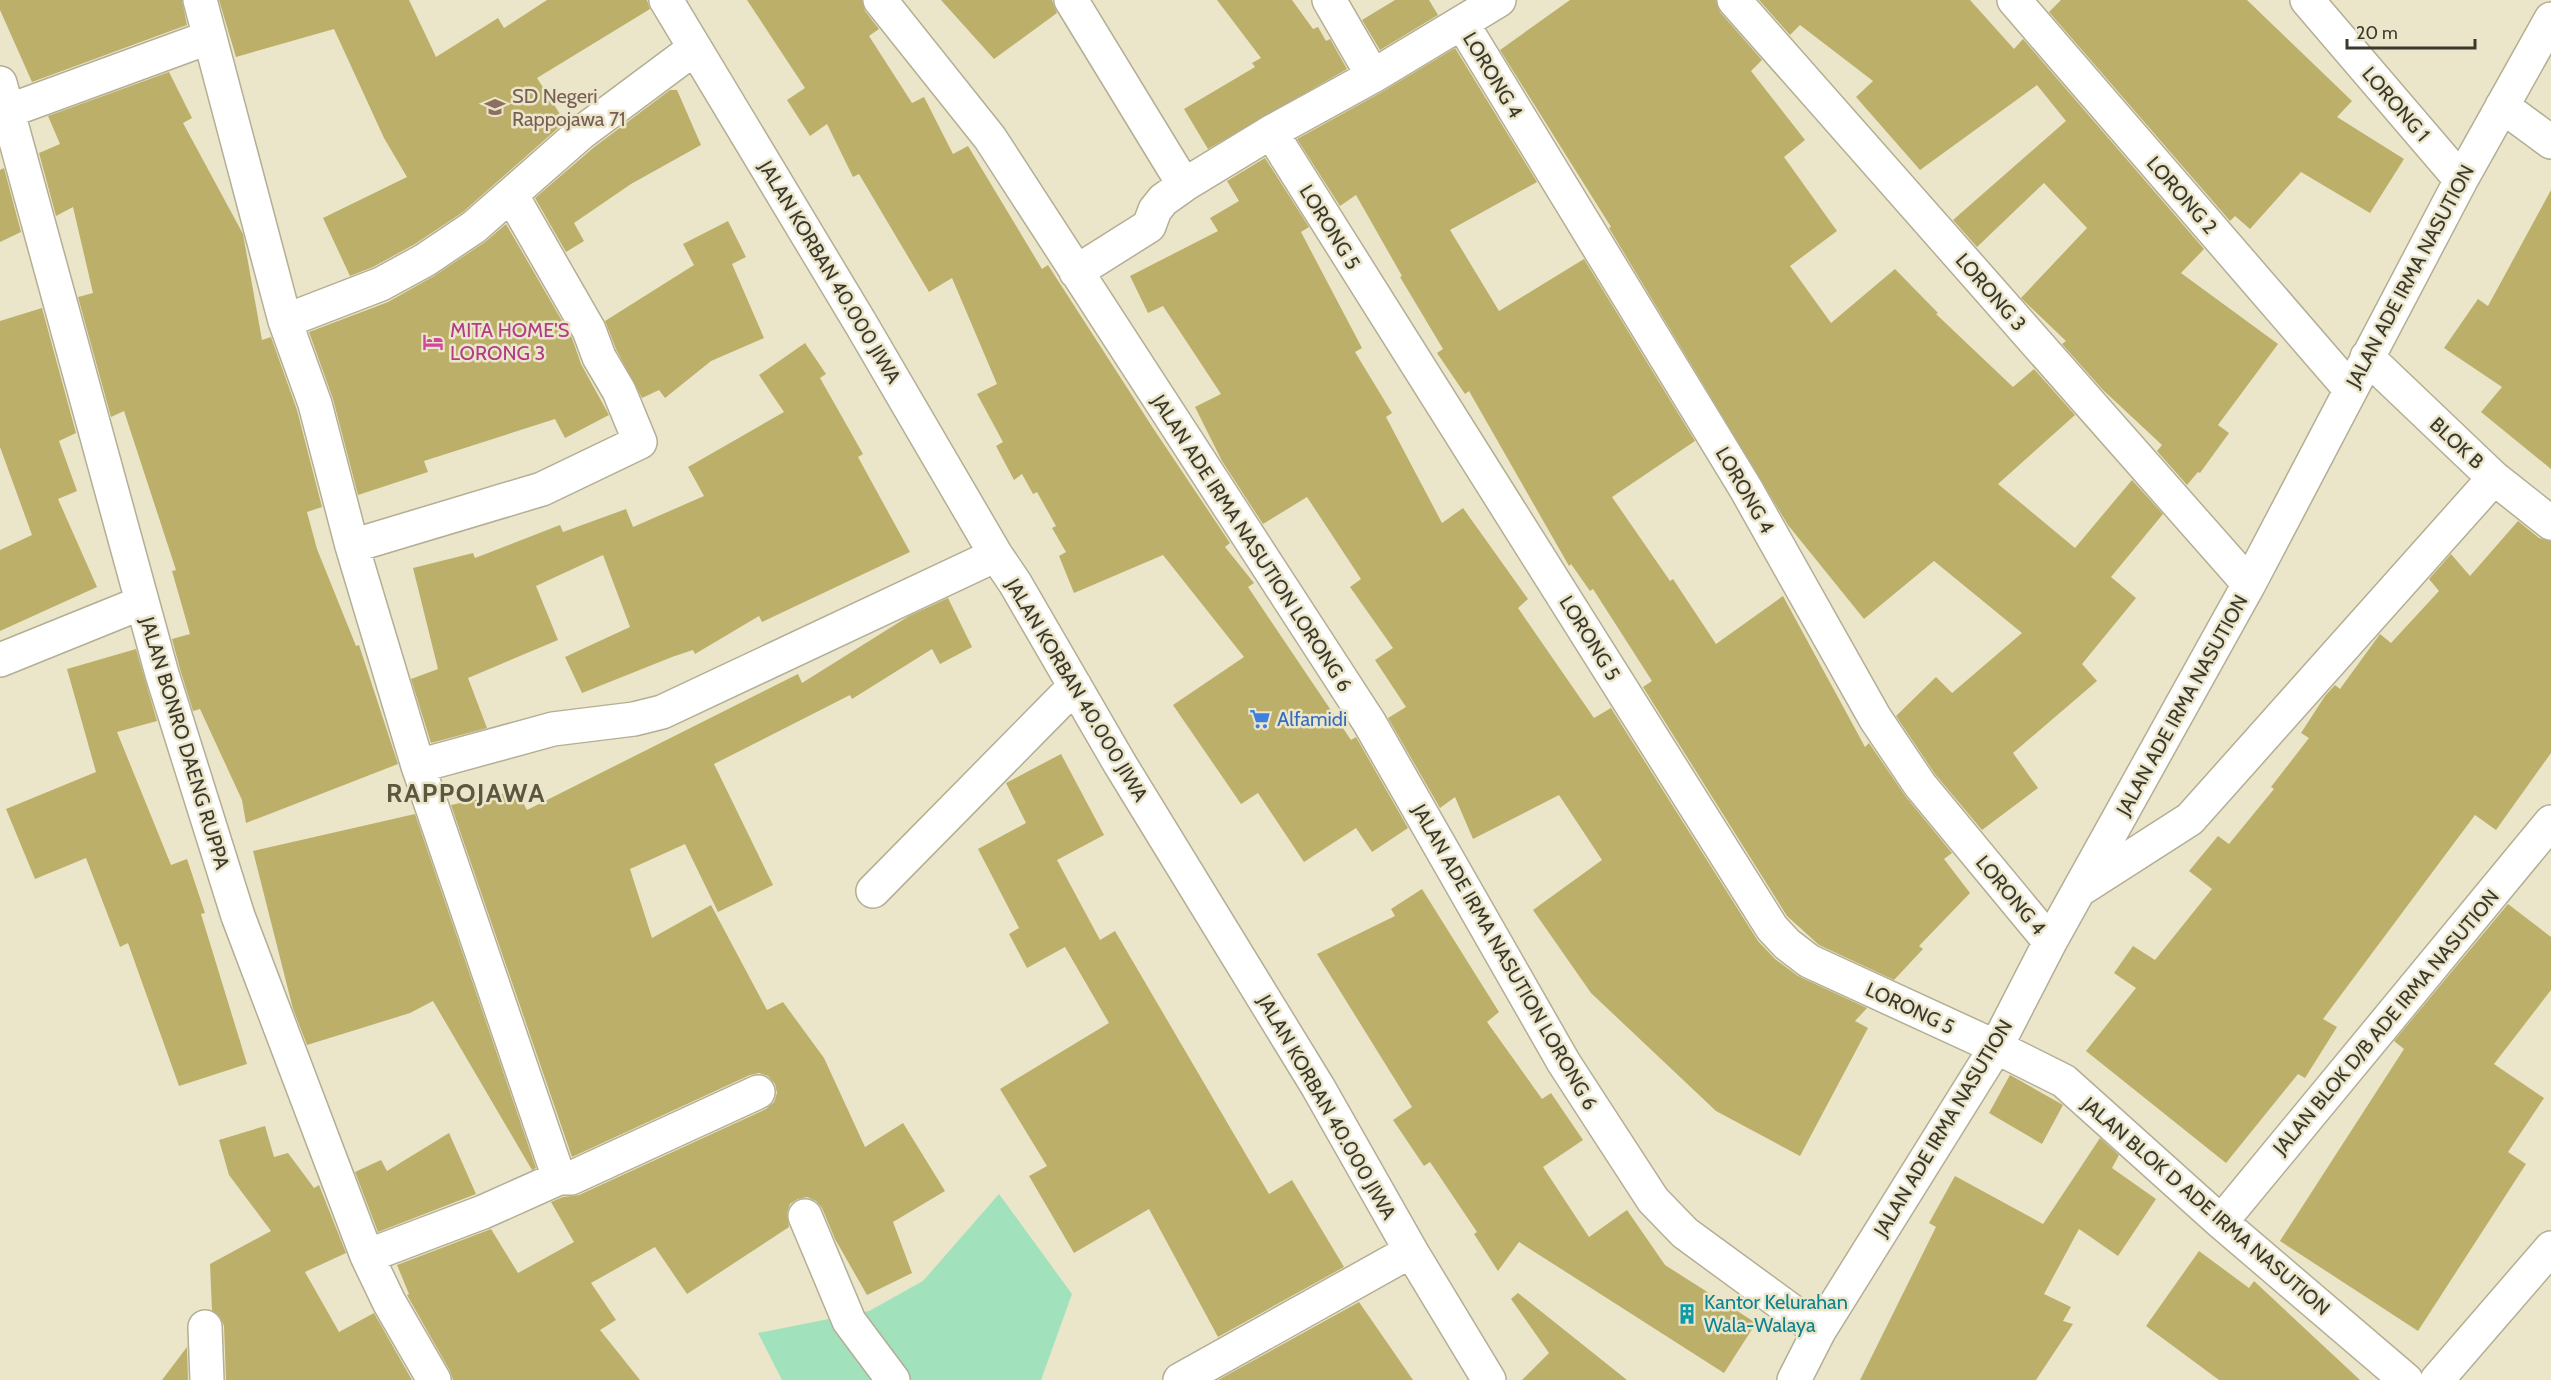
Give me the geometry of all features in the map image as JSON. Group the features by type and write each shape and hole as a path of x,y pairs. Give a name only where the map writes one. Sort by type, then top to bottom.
{"street":[{"path":"200,0 285,321 315,404 352,546 418,766 559,1178"},
{"name":"JALAN KORBAN 40.000 JIWA","path":"666,0 867,334 996,555 1015,583 1120,764 1318,1087 1411,1251 1489,1380"},
{"name":"JALAN ADE IRMA NASUTION LORONG 6","path":"880,0 990,138 1369,722 1564,1063 1653,1200 1685,1233 1819,1331"},
{"path":"1071,0 1184,185"},
{"path":"1329,0 1373,76"},
{"path":"1076,272 1149,226 1155,210 1163,200 1184,185 1271,132 1373,76 1498,0"},
{"name":"LORONG 3","path":"1734,0 2249,584"},
{"name":"LORONG 2","path":"2014,0 2350,389"},
{"name":"LORONG 1","path":"2307,0 2461,180"},
{"name":"JALAN ADE IRMA NASUTION","path":"1794,1380 1819,1331 1996,1047 2050,942 2249,584 2461,180 2551,19"},
{"name":"LORONG 4","path":"1462,23 1746,489 1875,718 1920,784 2050,942"},
{"path":"6,118 210,37"},
{"path":"285,321 381,284 425,260 474,227 581,133 695,48"},
{"path":"2502,106 2551,142"},
{"name":"JALAN BONRO DAENG RUPPA","path":"6,118 141,603 238,916 367,1256 389,1302 434,1380"},
{"name":"LORONG 5","path":"1271,132 1772,928 1809,962 1996,1047"},
{"path":"352,546 542,489 640,442 619,391 599,357 589,330 512,196"},
{"name":"BLOK B","path":"2367,357 2494,478 2551,523"},
{"path":"2079,891 2190,819 2494,478"},
{"path":"418,766 553,729 634,719 662,712 996,555"},
{"path":"0,660 141,603"},
{"path":"873,891 1075,686"},
{"name":"JALAN BLOK D/B ADE IRMA NASUTION","path":"2221,1222 2551,822"},
{"name":"JALAN BLOK D ADE IRMA NASUTION","path":"1996,1047 2064,1081 2221,1222 2406,1380"},
{"path":"367,1256 483,1212 559,1178 572,1178 758,1092"},
{"path":"805,1216 849,1321 893,1380"},
{"path":"2438,1380 2551,1248"},
{"path":"1180,1380 1411,1251"},
{"path":"205,1327 207,1380"}],"green space":[{"path":"999,1194 1072,1294 1041,1380 782,1380 758,1333 869,1311 923,1281"}],"building":[{"path":"0,0 182,0 187,25 32,82 0,10"},
{"path":"219,0 409,0 436,57 498,18 504,28 547,0 647,0 650,9 537,78 565,122 463,212 415,244 373,267 350,276 323,218 407,177 384,138 334,29 236,57"},
{"path":"747,0 862,0 865,11 879,29 869,36 912,103 924,97 953,154 968,146 1042,269 1048,265 1230,543 1225,547 1254,583 1248,587 1351,740 1356,737 1408,828 1372,852 1356,828 1304,862 1258,793 1241,804 1173,705 1244,657 1163,555 1074,593 1059,556 1066,552 1052,528 1056,526 1037,492 1033,494 1022,474 1014,480 996,446 1003,442 977,394 997,384 952,278 929,292 859,174 853,177 827,124 810,136 787,100 805,88"},
{"path":"941,0 1052,0 1057,13 994,59"},
{"path":"1217,0 1292,0 1313,29 1318,27 1326,41 1330,39 1347,69 1208,149 1184,109 1255,67 1252,63 1261,58"},
{"path":"1395,0 1429,0 1438,15 1380,50 1362,20"},
{"path":"1570,0 1716,0 1720,12 1762,60 1751,71 1805,140 1784,157 1837,231 1790,266 1831,323 1895,269 1938,313 1936,314 2013,387 2034,369 2075,415 1998,484 2075,548 2132,480 2163,514 2111,577 2136,598 2082,664 2097,681 2013,753 2038,788 1982,830 1935,774 1896,716 1936,677 1952,693 2022,633 1934,561 1864,619 1788,525 1609,228 1611,227 1500,50"},
{"path":"1759,0 1970,0 2014,49 2023,39 2204,249 2181,273 2278,344 2218,425 2229,433 2200,473 2198,472 2187,485 2157,451 2162,445 2103,390 2062,344 2066,341 2021,298 2087,228 2044,183 1977,247 1953,220 2066,121 2037,85 1920,170 1856,97 1873,81 1800,25 1790,35"},
{"path":"2061,0 2247,0 2352,101 2337,117 2404,159 2370,213 2301,172 2250,229 2235,216 2230,221 2049,12"},
{"path":"1455,48 1537,182 1450,230 1499,311 1584,259 1695,441 1612,497 1670,581 1673,579 1716,644 1783,596 1865,747 1869,743 1906,797 1952,853 1944,859 1970,893 1919,946 1923,949 1894,980 1819,945 1787,916 1643,687 1652,681 1593,589 1590,591 1571,564 1569,566 1469,391 1465,394 1437,353 1443,349 1400,277 1402,276 1356,195 1340,206 1297,139"},
{"path":"169,72 192,118 183,123 243,234 262,340 271,337 297,410 322,507 307,512 317,549 356,646 359,645 398,764 246,823 242,800 200,709 193,711 180,669 172,639 190,634 172,571 176,570 124,411 111,417 78,297 93,293 73,207 56,216 39,153 60,144 48,116"},
{"path":"670,90 677,90 701,145 631,184 574,223 584,241 566,252 535,198 593,148"},
{"path":"1265,158 1309,227 1301,232 1362,348 1355,352 1392,413 1386,417 1442,523 1463,508 1528,599 1518,608 1594,718 1611,708 1758,941 1775,959 1798,976 1867,1008 1855,1021 1868,1028 1800,1156 1716,1111 1591,993 1533,910 1602,860 1559,795 1473,839 1455,797 1440,808 1388,718 1406,707 1375,660 1393,648 1350,587 1361,579 1307,497 1263,524 1222,461 1195,407 1221,394 1163,306 1148,313 1130,276 1218,231 1210,218 1239,201 1227,181"},
{"path":"4,168 21,232 0,242 0,170"},
{"path":"2551,190 2551,469 2481,412 2502,387 2444,348 2478,299 2488,306"},
{"path":"728,221 746,257 732,264 764,338 711,361 665,398 659,390 642,398 616,349 605,321 694,265 683,244"},
{"path":"506,224 572,338 581,364 609,415 565,438 555,419 424,461 428,472 358,495 333,399 309,332 388,302 434,276 485,242"},
{"path":"42,308 76,433 59,441 77,491 58,499 97,587 0,631 0,550 32,535 0,447 0,321"},
{"path":"805,343 826,374 820,378 863,454 858,457 910,552 762,622 759,616 695,654 693,650 672,657 582,693 565,657 630,627 603,555 536,586 558,640 468,678 487,728 431,743 411,679 438,669 413,568 473,553 475,558 560,525 563,532 626,509 633,527 704,496 688,467 784,412 759,375"},
{"path":"2518,521 2539,538 2551,541 2551,753 2496,830 2475,815 2323,1019 2337,1027 2305,1078 2298,1074 2226,1163 2086,1051 2136,988 2114,973 2133,946 2155,960 2212,889 2189,871 2218,836 2229,844 2274,789 2271,787 2309,738 2301,733 2325,696 2335,685 2340,689 2380,634 2391,643 2439,591 2429,579 2451,554 2470,576"},
{"path":"948,598 972,647 940,664 932,649 852,699 850,695 714,764 773,885 718,912 685,844 630,869 652,938 711,905 767,1010 783,1002 824,1058 865,1147 903,1123 945,1191 893,1222 912,1273 867,1295 835,1239 822,1208 816,1201 807,1197 798,1199 790,1204 787,1213 789,1227 687,1294 655,1247 591,1283 616,1320 600,1330 640,1380 453,1380 407,1295 409,1294 397,1265 491,1229 518,1273 574,1242 551,1202 563,1197 579,1195 766,1109 774,1102 777,1093 775,1084 768,1076 759,1073 750,1075 572,1157 451,805 510,792 515,788 527,810 798,674 802,683 909,616"},
{"path":"136,649 157,721 117,732 171,865 187,859 205,913 201,914 247,1064 179,1086 128,943 120,947 86,858 35,879 6,809 96,772 67,669"},
{"path":"1061,754 1104,835 1057,860 1100,940 1115,931 1269,1194 1292,1180 1344,1267 1218,1337 1149,1209 1074,1253 1029,1176 1047,1166 1000,1089 1109,1023 1065,947 1027,968 1009,934 1019,928 978,849 1026,823 1006,783"},
{"path":"415,814 536,1168 532,1170 433,1001 410,1013 307,1045 293,1009 253,851"},
{"path":"1422,889 1499,1012 1487,1022 1542,1099 1551,1093 1583,1140 1543,1167 1589,1237 1627,1210 1665,1265 1756,1323 1724,1373 1519,1242 1498,1271 1474,1234 1477,1232 1430,1162 1424,1166 1393,1120 1412,1107 1317,954 1395,916 1391,909"},
{"path":"2508,904 2551,937 2551,990 2494,1064 2544,1098 2508,1152 2526,1164 2418,1331 2280,1241 2404,1049 2394,1041"},
{"path":"2010,1075 2063,1105 2042,1144 1989,1113"},
{"path":"265,1126 274,1157 288,1153 314,1188 319,1185 346,1253 305,1272 339,1332 374,1313 412,1380 226,1380 224,1326 220,1317 212,1310 210,1264 271,1231 229,1175 219,1140"},
{"path":"449,1133 476,1194 378,1232 355,1172 381,1160 387,1171"},
{"path":"2100,1138 2119,1155 2112,1168 2156,1199 2118,1256 2079,1229 2044,1294 2071,1307 2063,1321 2073,1324 2036,1380 1860,1380 1936,1227 1929,1223 1955,1176 2043,1224"},
{"path":"2199,1251 2249,1288 2254,1281 2360,1380 2219,1380 2146,1326"},
{"path":"1518,1293 1627,1380 1522,1380 1549,1353 1511,1299"},
{"path":"1359,1302 1413,1380 1218,1380"},
{"path":"187,1347 188,1380 162,1380"}],"place":[{"name":"SD Negeri Rappojawa 71","path":"495,107"},
{"name":"MITA HOME'S LORONG 3","path":"433,342"},
{"name":"Alfamidi","path":"1260,719"},
{"name":"Kantor Kelurahan Wala-Walaya","path":"1687,1314"}],"district":[{"name":"RAPPOJAWA","path":"466,793"}]}
